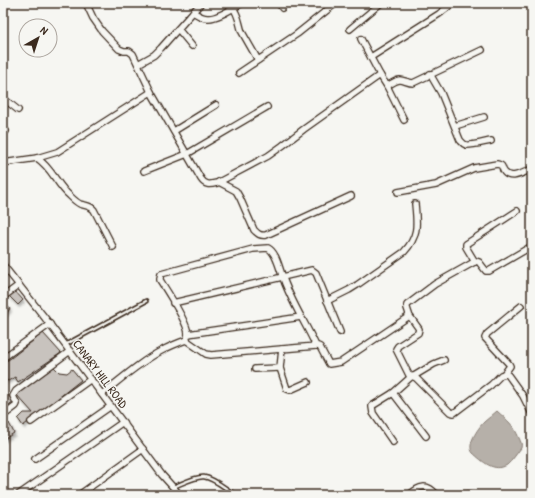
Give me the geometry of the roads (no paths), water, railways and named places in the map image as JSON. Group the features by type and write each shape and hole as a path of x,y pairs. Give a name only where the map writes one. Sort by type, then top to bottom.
{"street":[{"path":"86,3 102,32 119,49 131,52 200,179 208,185 219,182 268,156 380,75"},
{"path":"138,64 154,55 201,3"},
{"path":"193,12 203,17 216,17 242,3"},
{"path":"239,73 297,34 336,3"},
{"path":"350,29 381,3"},
{"path":"371,57 439,14 453,3"},
{"path":"233,8 238,15 240,28 258,60"},
{"path":"178,29 192,46"},
{"path":"361,39 404,120"},
{"path":"387,86 398,80 413,83 482,50"},
{"path":"430,74 440,93 460,140 466,145 491,141"},
{"path":"3,163 37,158 57,152 152,92"},
{"path":"3,98 18,110"},
{"path":"174,131 216,105"},
{"path":"144,171 187,154 267,107"},
{"path":"455,126 484,117"},
{"path":"37,158 50,169 61,186 70,196 78,202 88,205 94,210 113,247"},
{"path":"398,192 436,185 474,168 497,164 502,166 506,174 509,176 514,176 532,169"},
{"path":"219,182 236,191 254,230 262,236 351,196"},
{"path":"327,300 357,285 404,252 410,246 416,230 417,221 415,204"},
{"path":"475,262 466,248 466,244 517,211"},
{"path":"521,306 487,334 485,338 510,364 510,367 491,385 454,414 412,377 396,349 398,346 418,333 419,329 406,308 408,304 434,284 478,261 488,272 532,246"},
{"path":"102,394 141,363 163,350 186,340 188,334 182,317 160,280 160,276 163,273 253,250 266,248 270,249 278,263 301,318 316,346 320,347 328,364 330,365 345,359 409,315"},
{"name":"CANARY HILL ROAD","path":"3,264 50,324 162,475 180,495"},
{"path":"173,303 283,278 311,270 316,273 340,332"},
{"path":"3,298 19,285"},
{"path":"188,334 301,318"},
{"path":"3,358 50,324"},
{"path":"186,340 206,354 211,355 316,346"},
{"path":"282,349 280,368 284,385 288,390 290,390 308,382"},
{"path":"3,416 16,406 17,404 13,396 16,391 70,352"},
{"path":"393,442 373,413 372,406 393,393 412,377 444,360"},
{"path":"255,369 280,368"},
{"path":"504,374 508,375 519,390 527,402 532,414"},
{"path":"31,422 90,379"},
{"path":"393,393 426,436"},
{"path":"35,459 111,406"},
{"path":"18,495 123,422"},
{"path":"79,495 143,449"},
{"path":"408,495 415,489 423,487 429,488 437,495"},
{"path":"464,495 469,495"}],"lane":[{"path":"65,345 146,300"},
{"path":"173,488 204,477 233,493"}]}
